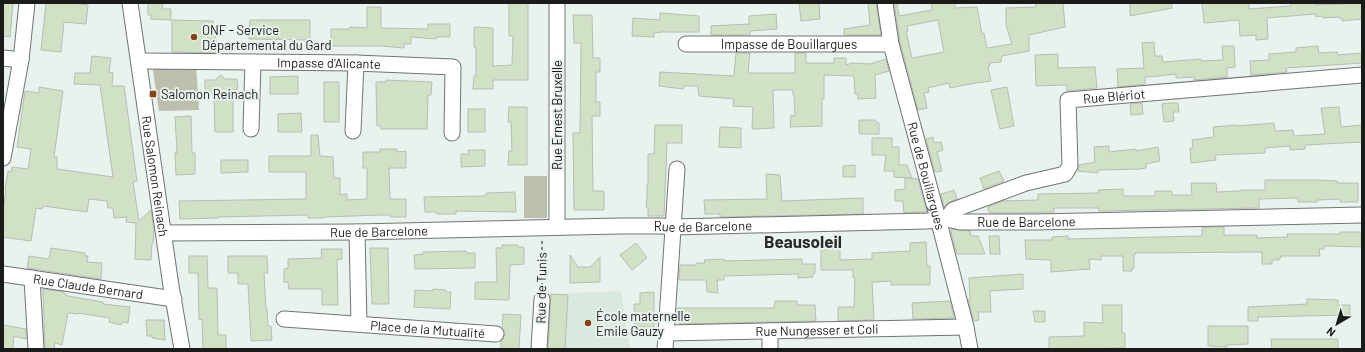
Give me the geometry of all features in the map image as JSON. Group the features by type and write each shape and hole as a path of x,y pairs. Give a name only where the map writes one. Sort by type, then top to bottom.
{"street":[{"path":"3,158 5,139 21,60 27,3"},
{"name":"Rue Salomon Reinach","path":"130,3 182,349"},
{"name":"Rue Ernest Bruxelle","path":"550,227 557,3"},
{"name":"Rue de Bouillargues","path":"885,3 891,44 942,219 970,349"},
{"name":"Impasse de Bouillargues","path":"686,44 891,44"},
{"path":"3,58 21,60"},
{"name":"Impasse d'Alicante","path":"139,61 453,67 452,133"},
{"path":"251,129 253,62"},
{"path":"353,131 356,64"},
{"name":"Rue Blériot","path":"942,219 953,210 1026,183 1065,174 1070,166 1068,100 1362,75"},
{"path":"665,349 677,169"},
{"name":"Rue de Barcelone","path":"164,233 357,232 550,227 674,227 942,219 960,222 1035,222 1362,215"},
{"name":"Place de la Mutualité","path":"357,232 360,324"},
{"name":"Rue Claude Bernard","path":"3,274 174,299"},
{"path":"32,278 36,349"},
{"name":"Rue de Tunis","path":"540,349 542,299"},
{"name":"Place de la Mutualité","path":"284,319 496,334"},
{"name":"Rue Nungesser et Coli","path":"667,333 966,327"},
{"path":"770,331 770,349"}],"path":[{"name":"Rue de Tunis","path":"542,299 550,227"}],"shaded area":[{"name":"École maternelle Emile Gauzy","path":"621,291 630,349 548,349 551,294"}],"green space":[{"path":"152,64 196,65 199,110 159,111"},
{"path":"524,176 547,176 547,218 524,218"}],"building":[{"path":"3,3 13,3 10,37 3,36"},
{"path":"46,3 72,3 88,5 86,24 64,22 61,52 41,50"},
{"path":"148,3 163,3 162,9 171,9 171,20 151,19 151,15 148,15"},
{"path":"509,3 528,3 528,80 493,80 493,89 473,89 474,76 476,76 474,27 493,28 493,66 512,65 513,36 509,36"},
{"path":"799,3 819,3 820,19 801,21"},
{"path":"868,3 876,3 881,35 844,35 844,29 870,25"},
{"path":"894,3 897,3 899,16 932,10 931,3 955,3 955,8 977,7 982,34 984,33 987,48 1012,44 1006,25 1006,8 1036,7 1036,3 1063,3 1065,27 1029,35 1029,51 1002,56 1001,62 989,63 990,66 988,67 991,81 950,88 949,83 928,88 929,92 924,93 927,108 918,110 900,42","holes":["938,20 944,52 912,58 906,31 908,31 907,26"]},
{"path":"1171,3 1172,8 1130,16 1130,4"},
{"path":"1202,3 1249,3 1249,9 1291,6 1290,3 1315,3 1315,5 1362,3 1362,19 1342,21 1342,18 1339,17 1323,18 1322,16 1316,17 1315,14 1267,18 1268,39 1256,40 1256,35 1240,36 1239,20 1204,23"},
{"path":"367,7 381,7 381,28 428,29 428,24 450,24 450,37 436,37 436,39 411,37 411,44 404,44 404,48 381,46 331,46 331,29 349,29 350,27 367,28"},
{"path":"660,13 699,16 699,32 654,32 654,37 632,36 633,18 660,20"},
{"path":"776,14 777,29 750,31 750,35 711,35 711,26 749,24 749,16"},
{"path":"573,15 592,15 593,58 600,58 600,72 596,72 596,102 600,102 600,116 592,116 593,191 604,191 604,210 574,210 573,133 580,133 581,43 574,43"},
{"name":"ONF - Service Départemental du Gard","path":"172,20 213,21 218,53 172,52"},
{"path":"250,20 310,20 310,40 249,39"},
{"path":"1154,42 1155,56 1162,56 1163,62 1201,59 1201,61 1223,60 1222,46 1234,46 1235,67 1227,68 1227,77 1194,80 1194,77 1176,78 1176,74 1145,77 1145,84 1118,87 1117,69 1144,68 1142,43"},
{"path":"1318,46 1319,53 1337,52 1338,55 1362,53 1362,63 1286,68 1287,72 1251,75 1250,61 1269,60 1269,54 1296,52 1296,48"},
{"path":"736,53 750,53 748,73 795,73 795,53 806,53 806,63 834,63 834,58 846,58 846,65 852,63 870,64 886,59 889,71 875,75 876,98 858,99 858,94 855,94 854,76 824,75 822,126 790,127 791,115 795,116 793,90 773,90 774,128 752,129 753,107 733,106 734,99 699,96 698,86 684,86 683,89 659,86 660,72 734,76"},
{"path":"1058,54 1058,68 1095,67 1097,88 1067,91 1067,85 1036,86 1035,55"},
{"path":"92,56 111,58 109,72 113,73 112,86 124,86 137,181 133,182 139,221 151,210 154,230 151,260 135,259 136,223 126,222 127,217 114,218 113,208 108,208 107,201 89,199 87,212 43,206 42,209 36,208 31,241 3,237 3,211 8,171 11,172 12,167 28,169 31,149 17,147 25,91 39,93 39,87 63,91 54,157 57,157 57,169 113,177 100,85 74,84 75,73 90,73"},
{"path":"221,75 225,79 237,79 238,89 233,90 233,132 215,132 214,94 205,94 205,80 215,80"},
{"path":"298,76 298,94 270,94 270,77"},
{"path":"386,80 432,82 431,95 428,95 427,129 381,129 381,126 377,126 376,82 386,82"},
{"path":"324,82 339,82 339,122 324,122"},
{"path":"1007,87 1014,126 1000,129 991,90"},
{"path":"1142,103 1143,114 1131,115 1130,104"},
{"path":"1178,103 1179,112 1173,112 1174,121 1164,122 1162,104"},
{"path":"509,107 527,107 527,165 508,165 509,151 512,151 511,122 508,122"},
{"path":"1339,107 1341,127 1362,125 1362,142 1305,145 1305,149 1290,150 1290,146 1265,148 1265,153 1215,155 1216,160 1191,163 1190,148 1193,148 1192,140 1214,137 1213,127 1274,123 1275,131 1293,130 1294,136 1325,134 1321,108"},
{"path":"468,109 485,109 485,132 468,132"},
{"path":"301,113 302,132 278,132 278,114"},
{"path":"191,116 192,153 195,153 195,174 176,175 175,153 177,153 175,117"},
{"path":"859,120 874,120 879,123 879,134 859,134"},
{"path":"655,125 682,125 682,143 667,143 664,216 648,216 648,207 646,207 648,154 654,154"},
{"path":"720,127 741,128 741,148 719,147"},
{"path":"311,135 318,135 320,156 333,157 334,178 340,178 340,195 347,194 347,200 367,199 367,168 363,168 363,152 380,152 380,149 397,149 397,152 406,151 406,168 389,168 390,199 406,199 406,217 390,217 390,215 381,215 308,218 308,215 180,219 179,201 306,199 306,172 269,172 269,156 311,156"},
{"path":"933,137 934,143 941,142 943,150 937,152 942,171 935,172 926,139"},
{"path":"872,138 892,138 892,147 899,147 899,165 907,165 912,178 894,177 894,171 884,171 886,155 872,155"},
{"path":"1109,146 1109,152 1136,149 1136,151 1158,147 1160,161 1146,164 1146,168 1139,169 1098,170 1098,173 1078,171 1079,165 1095,162 1094,147"},
{"path":"468,150 485,150 485,166 461,167 461,154 469,154"},
{"path":"221,160 248,160 248,172 221,173"},
{"path":"855,165 855,177 843,177 843,166"},
{"path":"999,171 1004,181 984,189 980,178"},
{"path":"766,174 780,175 782,201 863,198 863,214 720,217 720,214 705,214 704,200 767,199"},
{"path":"905,178 918,179 927,212 904,213 903,201 895,201 895,190 905,189"},
{"path":"1265,180 1317,180 1337,181 1337,183 1358,183 1358,202 1340,202 1340,199 1317,200 1317,202 1298,202 1298,198 1259,199 1259,208 1099,211 1099,208 1054,208 1054,212 1015,213 990,213 988,210 988,207 1003,201 1038,200 1038,194 1099,193 1098,190 1123,189 1123,196 1155,196 1155,191 1172,191 1172,195 1192,195 1191,183 1216,183 1217,192 1265,190"},
{"path":"954,190 957,199 944,207 941,194"},
{"path":"515,192 516,212 456,211 456,214 437,214 436,212 425,212 424,197 486,196 486,193"},
{"path":"1224,227 1224,235 1257,235 1257,238 1288,237 1287,234 1340,234 1340,232 1362,232 1362,247 1324,246 1324,249 1319,249 1320,256 1281,256 1279,260 1272,260 1272,264 1262,264 1262,252 1135,253 1134,268 1132,271 1123,271 1123,256 1101,256 1101,260 1089,259 1090,269 1051,272 1051,260 1026,259 1025,240 1052,240 1052,237 1068,236 1068,239 1202,236 1202,228"},
{"path":"952,229 970,231 971,236 978,236 985,254 957,254 951,232"},
{"path":"989,236 999,236 1000,254 990,254"},
{"path":"926,242 927,266 930,266 930,285 891,285 891,281 872,282 874,320 838,321 838,307 854,307 855,278 853,278 853,270 821,270 821,250 840,249 840,260 872,259 872,253 910,251 910,243"},
{"path":"636,243 647,258 632,270 620,255"},
{"path":"502,245 518,245 518,247 524,247 524,264 510,265 509,300 475,299 475,282 497,282 496,248 502,248"},
{"path":"51,248 85,253 85,256 88,256 87,262 102,263 101,279 27,268 29,256 49,259"},
{"path":"370,248 388,248 389,304 372,304"},
{"path":"321,249 342,249 342,259 337,260 338,305 322,305 322,289 289,289 288,282 284,282 284,269 288,268 288,259 322,258"},
{"path":"466,251 467,253 475,253 475,268 415,269 414,255 423,254 423,252"},
{"path":"570,255 578,267 590,267 600,257 600,282 570,283"},
{"path":"189,256 207,256 208,288 217,288 218,335 226,335 226,349 203,349 202,319 199,320 198,273 189,273"},
{"path":"228,256 267,256 268,273 264,273 266,309 268,326 271,326 272,340 251,341 248,284 238,284 238,273 228,273"},
{"path":"724,259 724,261 802,259 802,264 815,264 815,273 813,274 813,277 798,278 798,274 724,276 724,280 717,280 718,293 707,292 706,280 679,280 680,265 696,265 696,263 705,263 704,260"},
{"path":"1023,274 1023,289 990,291 991,312 978,312 979,320 974,321 968,300 970,300 969,278"},
{"path":"43,289 64,292 64,294 68,296 103,302 103,304 130,307 128,323 122,322 121,325 109,322 110,318 68,313 62,345 55,343 54,349 45,349"},
{"path":"433,289 451,292 450,309 414,307 415,290 433,291"},
{"path":"654,292 654,327 635,327 634,304 640,304 640,293"},
{"path":"551,294 568,295 565,349 548,349"},
{"path":"1307,299 1338,300 1338,305 1350,305 1350,315 1258,317 1258,321 1248,321 1248,307 1307,304"},
{"path":"775,301 797,301 797,305 815,305 816,321 680,324 676,320 677,308 774,308"},
{"path":"950,301 954,318 913,319 912,303"},
{"path":"1102,305 1122,305 1122,333 1125,333 1125,348 1049,349 1049,337 1084,336 1084,322 1103,323"},
{"path":"1033,311 1045,311 1045,322 1035,322"},
{"path":"503,314 521,315 519,349 501,349 501,341 505,335 502,328"},
{"path":"146,320 164,320 165,340 147,336"},
{"path":"3,325 26,329 26,339 14,336 13,349 3,349"},
{"path":"1208,326 1248,326 1248,344 1227,345 1227,347 1208,346"},
{"path":"1271,339 1338,339 1338,349 1272,349"}],"place":[{"name":"ONF - Service Départemental du Gard","path":"194,37"},
{"name":"Salomon Reinach","path":"153,94"},
{"name":"École maternelle Emile Gauzy","path":"588,323"}],"district":[{"name":"Beausoleil","path":"803,241"}]}
